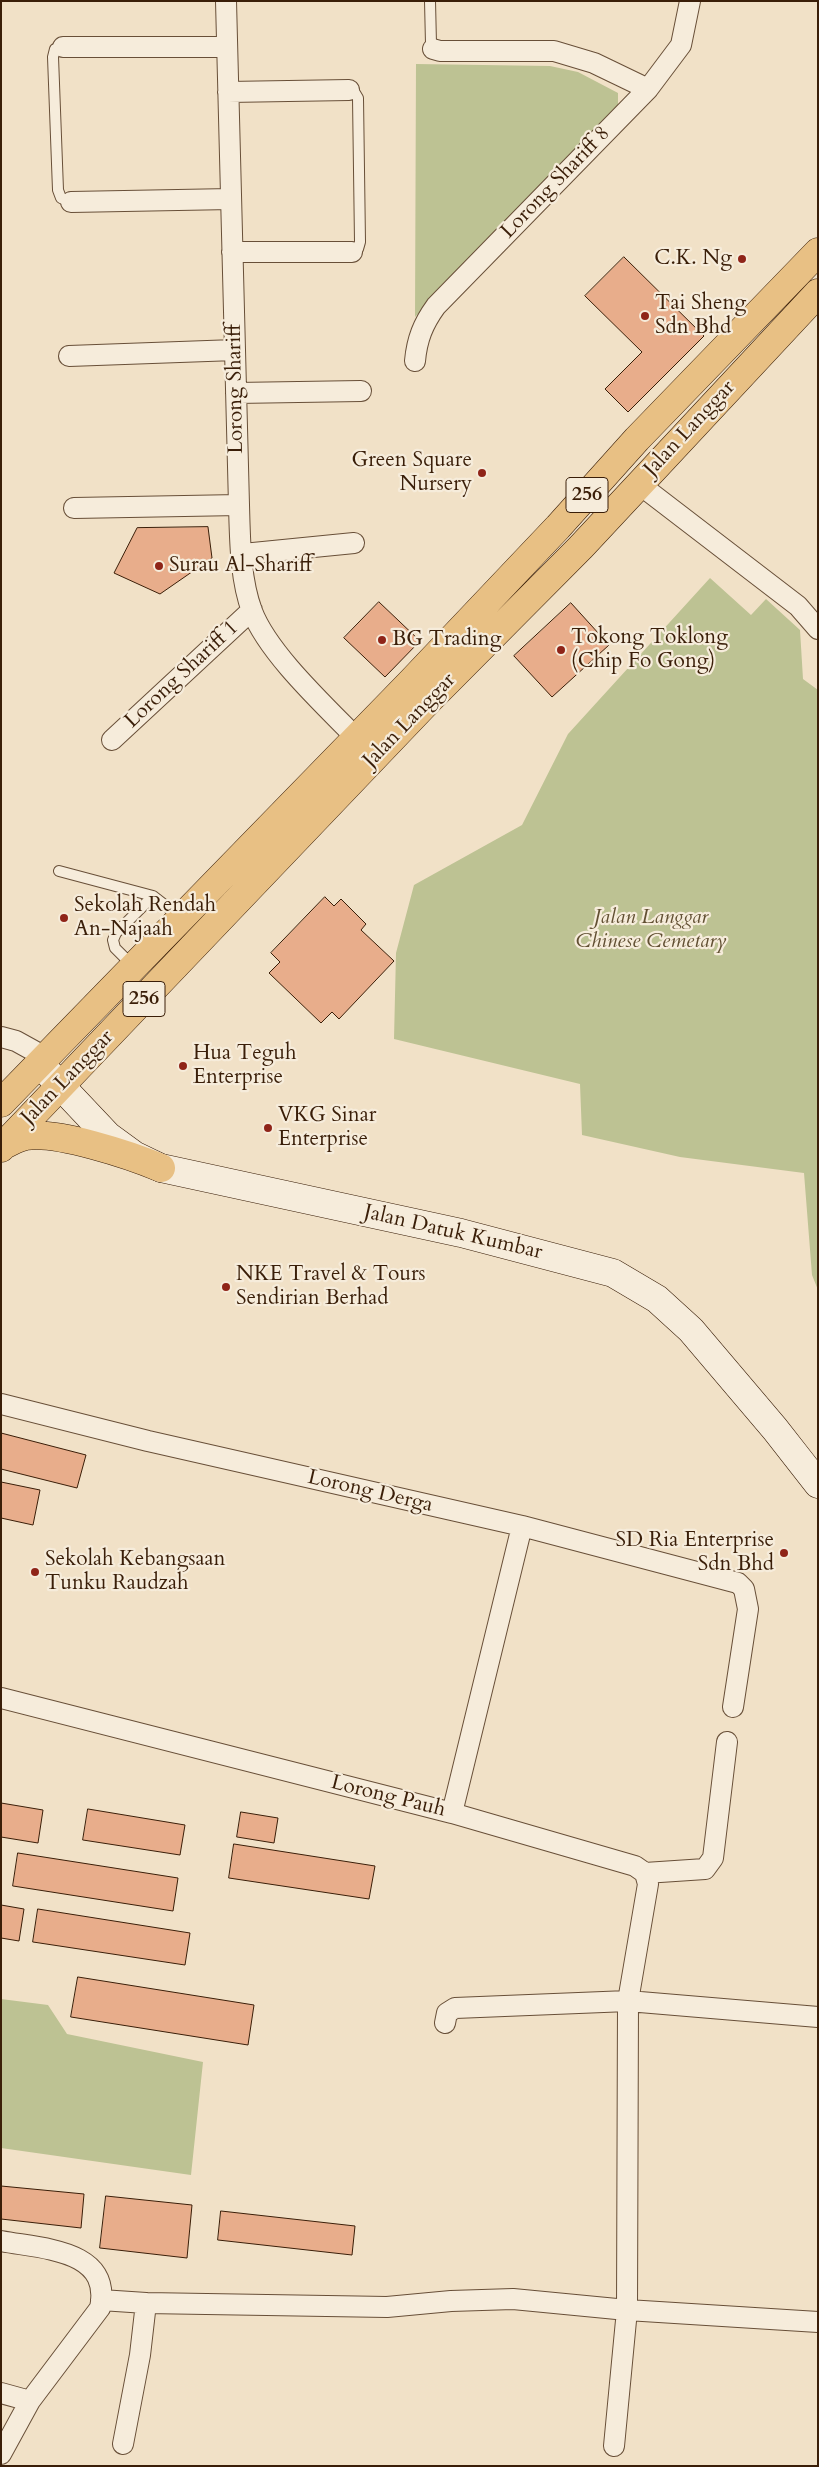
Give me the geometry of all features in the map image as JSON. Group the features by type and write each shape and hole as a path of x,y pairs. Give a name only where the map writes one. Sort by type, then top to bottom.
{"main road":[{"name":"Jalan Langgar","path":"1,1102 558,527 637,439 818,252"},
{"name":"Jalan Langgar","path":"3,1146 375,757 581,547 818,293"},
{"name":"Jalan Datuk Kumbar","path":"42,1060 60,1085 108,1136 134,1155 161,1168 461,1233 613,1273 657,1299 691,1330 775,1429 818,1484"},
{"path":"3,1146 24,1136 51,1137 126,1154 161,1168"}],"street":[{"name":"Lorong Shariff","path":"226,1 238,505 242,554 252,610 263,635 279,655 375,757"},
{"name":"Lorong Shariff 8","path":"415,361 417,344 424,323 436,306 648,89 681,45 690,1"},
{"path":"62,47 228,47"},
{"path":"433,49 440,51 554,51 594,63 648,89"},
{"path":"228,92 348,90"},
{"path":"70,202 231,199"},
{"path":"232,252 352,252"},
{"path":"69,356 235,350"},
{"path":"236,393 361,391"},
{"path":"639,484 798,606 818,629"},
{"path":"74,508 238,505"},
{"path":"242,554 354,543"},
{"name":"Lorong Shariff 1","path":"112,740 252,610"},
{"path":"1,1037 16,1041 42,1060"},
{"name":"Lorong Derga","path":"1,1404 148,1441 522,1526 738,1583 744,1588 748,1609 733,1707"},
{"path":"452,1813 522,1526"},
{"name":"Lorong Pauh","path":"1,1698 452,1813 635,1866 646,1873"},
{"path":"614,2446 627,2310 628,2001 648,1884 646,1873 705,1869 710,1864 713,1858 727,1742"},
{"path":"444,2023 447,2013 455,2008 628,2001 818,2016"},
{"path":"1,2241 64,2253 86,2262 97,2275 100,2283 101,2300 100,2308 30,2400 1,2454"},
{"path":"101,2300 146,2303 387,2307 451,2301 512,2299 627,2310 818,2322"},
{"path":"123,2444 140,2355 146,2303"},
{"path":"1,2393 30,2400"}],"lane":[{"path":"430,1 430,44 433,49"},
{"path":"62,47 55,49 53,57 58,190 61,198 70,202"},
{"path":"348,90 355,93 358,98 360,242 358,249 352,252"},
{"path":"60,871 152,896 180,917"},
{"path":"133,966 115,948 112,940 116,933 152,896"}],"green space":[{"path":"416,64 550,66 578,72 618,93 618,110 415,317"},
{"name":"Jalan Langgar Chinese Cemetary","path":"710,578 751,615 766,599 800,630 803,679 818,690 818,1290 812,1275 804,1173 680,1157 582,1135 580,1084 394,1039 396,953 414,885 522,825 568,734"},
{"path":"1,1999 48,2005 67,2034 203,2062 191,2175 1,2148"}],"building":[{"name":"Tai Sheng Sdn Bhd","path":"624,257 704,336 628,412 605,389 642,352 585,296"},
{"name":"Surau Al-Shariff","path":"208,527 212,558 160,594 114,573 137,528"},
{"name":"BG Trading","path":"379,602 420,641 385,677 344,638"},
{"name":"Tokong Toklong (Chip Fo Gong)","path":"571,603 609,645 552,697 514,656"},
{"path":"325,897 334,906 341,899 366,924 361,930 394,961 339,1019 332,1012 321,1023 269,973 280,962 271,953"},
{"path":"1,1433 86,1455 77,1488 1,1469"},
{"path":"1,1482 40,1490 33,1525 1,1518"},
{"path":"1,1803 43,1810 38,1843 1,1837"},
{"path":"88,1809 185,1825 180,1855 83,1840"},
{"path":"241,1812 278,1818 274,1843 237,1837"},
{"path":"234,1844 375,1866 369,1899 229,1878"},
{"path":"18,1853 178,1878 173,1911 13,1886"},
{"path":"1,1905 24,1909 19,1941 1,1938"},
{"path":"38,1909 190,1933 185,1965 33,1942"},
{"path":"78,1977 254,2005 248,2045 71,2017"},
{"path":"1,2186 84,2194 81,2228 1,2219"},
{"path":"106,2196 192,2205 187,2258 100,2248"},
{"path":"221,2211 355,2226 352,2255 218,2240"}],"place":[{"name":"C.K. Ng","path":"742,259"},
{"name":"Tai Sheng Sdn Bhd","path":"645,316"},
{"name":"Green Square Nursery","path":"482,473"},
{"name":"Surau Al-Shariff","path":"159,566"},
{"name":"BG Trading","path":"382,640"},
{"name":"Tokong Toklong (Chip Fo Gong)","path":"561,650"},
{"name":"Sekolah Rendah An-Najaah","path":"64,918"},
{"name":"Hua Teguh Enterprise","path":"183,1066"},
{"name":"VKG Sinar Enterprise","path":"268,1128"},
{"name":"NKE Travel & Tours Sendirian Berhad","path":"226,1287"},
{"name":"SD Ria Enterprise Sdn Bhd","path":"784,1553"},
{"name":"Sekolah Kebangsaan Tunku Raudzah","path":"35,1572"}]}
